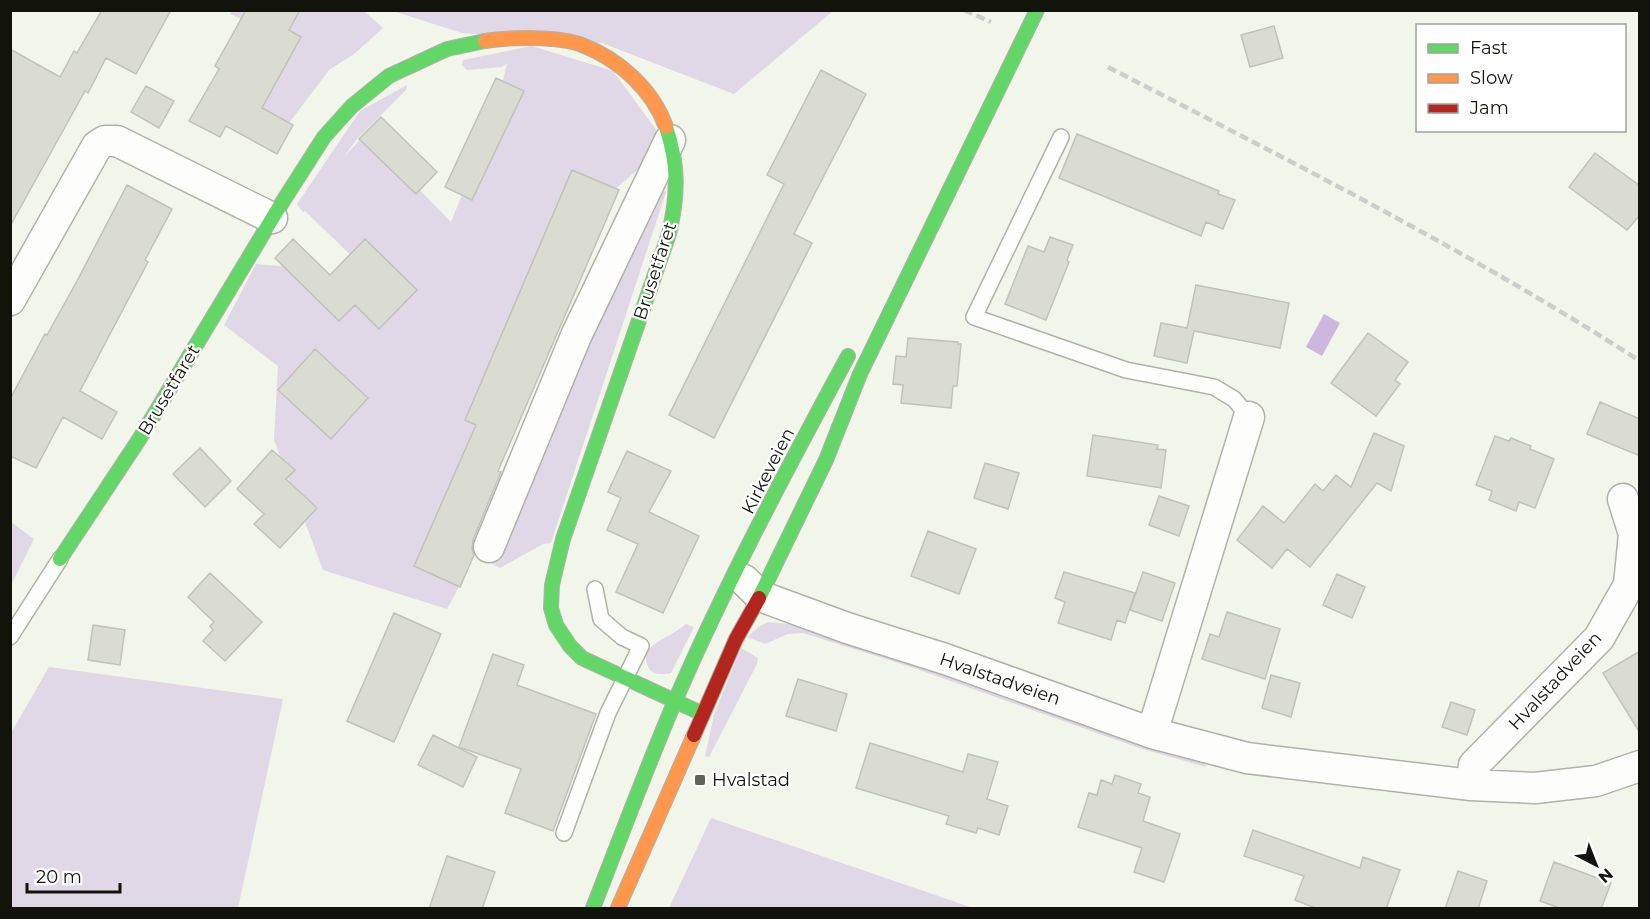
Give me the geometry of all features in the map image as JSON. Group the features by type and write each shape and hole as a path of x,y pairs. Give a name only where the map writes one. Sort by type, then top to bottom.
{"main road":[{"path":"618,909 736,639 826,460 860,374 1037,10"},
{"name":"Brusetfaret","path":"60,559 140,438 272,218 324,137 352,106 389,76 447,49 488,40 533,37 581,44 619,64 651,98 661,113 670,140 676,174 676,203 669,234 602,421 560,550 551,601 556,624 567,644 582,658 703,714"},
{"path":"888,285 1009,66"},
{"name":"Kirkeveien","path":"593,909 676,700 736,572 853,348"}],"street":[{"path":"489,547 576,336 670,140"},
{"path":"10,300 97,146 105,141 117,141 272,218"},
{"path":"1152,733 1249,417"},
{"name":"Hvalstadveien","path":"1472,785 1474,765 1599,638 1629,585 1634,534 1623,499"},
{"name":"Hvalstadveien","path":"736,572 848,628 945,659 1152,733 1247,758 1472,785 1535,788 1596,781 1640,766"}],"lane":[{"path":"1061,137 974,317 1126,370 1214,387 1234,399 1249,417"},
{"path":"10,637 60,559"},
{"path":"564,832 608,713 641,646 622,637 601,619 595,589"}],"shaded area":[{"path":"232,10 364,11 383,28 354,54 329,70 283,131 248,96 266,30 230,14"},
{"path":"393,11 833,11 734,94 602,43 462,33"},
{"path":"532,46 613,71 657,131 644,176 636,171 607,196 552,283 574,294 493,478 459,587 447,609 323,570 274,440 278,366 224,325 256,264 301,268 388,291 297,204 360,111 407,85 406,90 357,139 343,158 365,134 451,222 497,109 507,63 502,67 467,70 462,65 463,60"},
{"path":"658,188 666,192 551,543 543,544 500,568 492,564"},
{"path":"1324,314 1340,323 1322,356 1306,347"},
{"path":"11,522 34,539 11,585"},
{"path":"768,622 799,625 1204,762 1206,767 1136,747 908,666 803,633 788,634 765,644 747,637"},
{"path":"686,624 694,627 671,673 659,674 651,671 648,668 646,652"},
{"path":"741,648 758,658 757,664 709,757 705,756 714,715"},
{"path":"49,667 283,699 238,908 11,908 11,733"},
{"path":"711,818 973,908 669,908"}],"building":[{"path":"102,10 171,10 136,74 106,58 88,93 85,91 10,226 10,49 60,77 74,51 77,53"},
{"path":"246,10 300,10 289,30 301,37 262,108 293,125 277,154 226,126 220,137 189,121 219,69 215,66"},
{"path":"1274,26 1283,58 1250,67 1241,35"},
{"path":"821,70 866,94 794,234 812,243 714,438 669,415 784,184 767,175"},
{"path":"496,78 524,91 472,200 445,187"},
{"path":"146,86 174,101 159,128 131,112"},
{"path":"381,117 437,172 416,194 359,139"},
{"path":"1077,134 1219,191 1218,194 1235,200 1223,229 1206,222 1201,236 1059,178"},
{"path":"1595,153 1640,186 1640,215 1627,230 1569,187"},
{"path":"572,170 619,190 498,471 501,472 473,540 474,555 460,587 414,566 476,425 465,420"},
{"path":"127,185 172,209 145,260 148,262 80,391 117,412 102,439 63,417 36,468 10,456 10,399 77,281"},
{"path":"1050,237 1073,245 1067,260 1069,262 1046,320 1005,304 1028,246 1044,252"},
{"path":"293,239 330,275 365,239 417,290 379,329 355,305 339,321 275,258"},
{"path":"1196,285 1289,303 1280,348 1194,331 1187,363 1154,356 1161,323 1187,328"},
{"path":"1368,333 1408,362 1395,380 1400,384 1376,416 1331,383"},
{"path":"908,338 961,344 957,386 953,386 951,408 901,403 903,385 893,384 896,356 906,357"},
{"path":"315,349 368,398 331,439 278,390"},
{"path":"1600,402 1640,419 1640,456 1587,434"},
{"path":"1374,433 1404,446 1391,491 1377,483 1310,567 1287,549 1272,568 1237,540 1263,506 1284,523 1315,484 1323,491 1336,475 1351,487"},
{"path":"1093,435 1158,445 1157,449 1166,450 1161,488 1087,476"},
{"path":"1495,436 1509,441 1511,438 1554,459 1535,508 1519,502 1516,511 1489,500 1492,491 1476,485"},
{"path":"200,448 231,481 205,507 173,474"},
{"path":"272,450 295,470 286,479 317,508 280,548 254,524 264,514 237,489"},
{"path":"627,451 671,471 649,512 699,536 663,613 616,592 638,544 607,530 621,498 608,492"},
{"path":"985,463 1019,473 1008,509 974,498"},
{"path":"1159,496 1189,506 1179,536 1149,525"},
{"path":"928,531 976,549 959,594 911,576"},
{"path":"1064,572 1135,593 1125,623 1117,620 1111,640 1058,623 1065,602 1055,598"},
{"path":"1143,572 1175,583 1162,621 1130,610"},
{"path":"210,573 262,622 225,661 203,641 213,630 210,626 214,622 188,597"},
{"path":"1337,574 1365,587 1352,618 1323,605"},
{"path":"1227,612 1280,629 1265,679 1202,659 1210,634 1219,637"},
{"path":"394,613 441,634 394,742 347,721"},
{"path":"93,625 125,630 120,665 88,660"},
{"path":"1640,651 1640,733 1603,673"},
{"path":"493,654 524,665 517,685 596,714 553,831 505,813 521,769 459,747"},
{"path":"1271,675 1300,683 1291,717 1262,708"},
{"path":"798,679 847,694 836,731 786,716"},
{"path":"1451,702 1475,710 1467,735 1442,727"},
{"path":"433,735 477,757 463,787 418,765"},
{"path":"870,743 963,772 968,754 998,762 987,799 1008,806 999,835 978,828 976,833 946,824 949,816 856,788"},
{"path":"1115,775 1141,784 1138,793 1150,797 1143,821 1180,834 1164,882 1134,872 1142,848 1078,827 1089,793 1097,795 1101,780 1112,784"},
{"path":"1253,830 1360,868 1363,857 1400,870 1386,909 1318,909 1295,900 1304,876 1244,856"},
{"path":"447,856 495,872 482,909 429,909"},
{"path":"1554,862 1611,883 1601,909 1562,909 1540,901"},
{"path":"1458,871 1487,881 1478,909 1445,909"}],"railway":[{"path":"964,10 991,22"},
{"path":"1108,67 1444,244 1640,361"}],"traffic: fast":[{"path":"759,598 826,460 860,374 1037,10"},
{"path":"60,559 140,438 324,137 352,106 389,76 447,49 485,41"},
{"path":"666,127 676,180 669,234 563,539 552,585 551,608 556,625 570,646 582,658 703,714"},
{"path":"593,908 675,701 715,613 848,356"}],"traffic: slow":[{"path":"485,41 521,38 561,40 596,51 633,77 653,101 666,127"},
{"path":"618,908 694,735"}],"traffic: jam":[{"path":"694,735 736,639 759,598"}],"place":[{"name":"Hvalstad","path":"700,780"}]}
